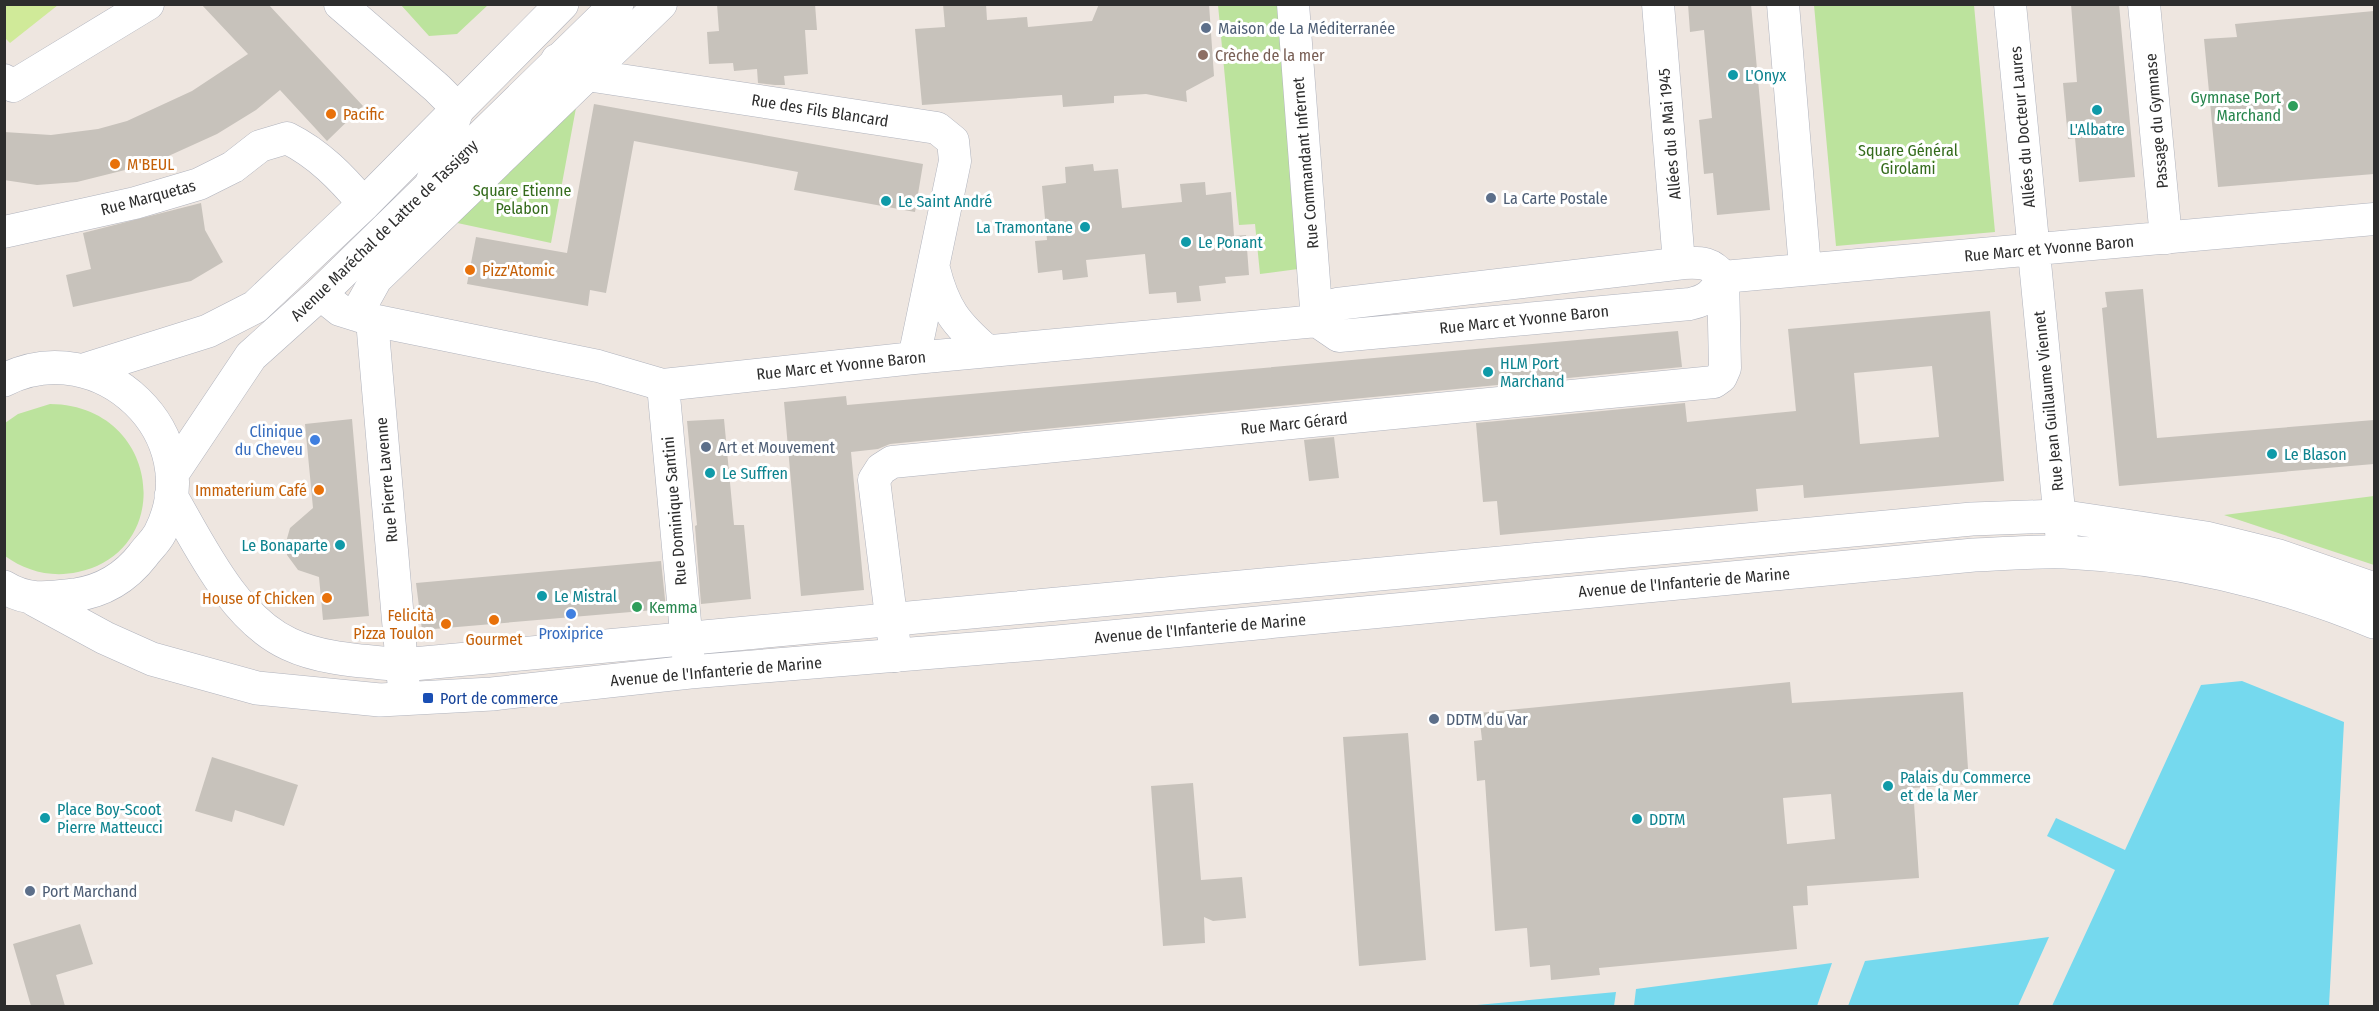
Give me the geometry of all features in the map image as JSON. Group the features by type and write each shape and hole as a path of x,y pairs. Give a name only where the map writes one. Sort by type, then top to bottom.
{"main road":[{"name":"Avenue Maréchal de Lattre de Tassigny","path":"84,370 208,331 255,307 364,204 562,4"},
{"name":"Avenue Maréchal de Lattre de Tassigny","path":"172,485 251,356 320,294 557,60 617,4"},
{"path":"4,353 50,367 84,370 123,388 145,408 164,439 172,485 219,578 257,624 289,644 330,656 402,664 1972,519 2060,516 2206,538 2279,556 2374,589"},
{"path":"4,380 32,370 50,367"},
{"path":"4,610 35,600 86,594 109,585 130,571 160,533 172,485"},
{"name":"Avenue de l'Infanterie de Marine","path":"4,587 35,600 105,638 152,659 257,688 314,695 405,699 492,694 690,672 896,656 1974,555 2063,552 2125,556 2278,589 2374,622"}],"street":[{"path":"4,80 13,86 148,4"},
{"path":"340,4 458,109 431,184"},
{"path":"320,294 340,310 364,318 376,279 661,4"},
{"name":"Rue Commandant Infernet","path":"1293,4 1317,321"},
{"name":"Allées du 8 Mai 1945","path":"1658,4 1679,263"},
{"path":"1783,4 1805,268"},
{"name":"Allées du Docteur Laures","path":"2010,4 2033,250"},
{"name":"Passage du Gymnase","path":"2144,4 2166,238"},
{"name":"Rue des Fils Blancard","path":"557,60 587,75 936,128 953,141 955,161 914,358"},
{"name":"Rue Marquetas","path":"4,232 135,203 199,184 233,167 260,146 287,138 307,148 325,162 364,204"},
{"name":"Rue Marc et Yvonne Baron","path":"364,318 598,366 663,385 914,358 1317,321 1339,336 1690,304 1703,301 1714,294 1723,277 2374,219"},
{"name":"Rue Jean Guillaume Viennet","path":"2033,250 2063,552"},
{"path":"1317,321 1337,304 1679,263 1700,262 1714,266 1723,277"},
{"name":"Rue des Fils Blancard","path":"934,268 941,298 949,313 987,351"},
{"name":"Rue Marc Gérard","path":"891,619 874,480 881,469 892,462 1714,382 1725,368 1723,277"},
{"name":"Rue Pierre Lavenne","path":"364,318 405,699"},
{"name":"Rue Dominique Santini","path":"663,385 690,672"},
{"path":"891,619 896,656"}],"green space":[{"path":"4,5 58,5 10,43 5,38"},
{"path":"401,5 488,5 457,34 429,36"},
{"path":"1218,5 1293,5 1313,267 1260,274 1255,224 1239,225"},
{"name":"Square Général Girolami","path":"1814,5 1974,5 1995,232 1836,246"},
{"name":"Square Etienne Pelabon","path":"578,97 551,243 448,221"},
{"path":"50,404 87,411 115,428 134,452 143,480 142,510 131,537 110,559 68,574 39,572 21,566 5,556 5,423 18,414"},
{"path":"2374,496 2374,565 2224,515"}],"water":[{"path":"2242,681 2344,722 2329,1006 2052,1006 2115,870 2047,836 2056,818 2125,850 2201,685"},
{"path":"2049,937 2018,1006 1848,1006 1865,961"},
{"path":"1832,963 1817,1006 1634,1006 1636,989"},
{"path":"1616,992 1614,1006 1466,1006"}],"building":[{"path":"201,4 268,4 363,106 327,141 280,90 256,110 217,134 153,163 77,182 37,185 4,180 4,132 51,135 98,129 127,121 192,91 248,54"},
{"path":"717,4 815,4 817,30 805,30 808,74 784,76 785,85 775,85 758,83 757,69 734,71 733,63 709,64 707,32 719,31"},
{"path":"943,4 986,4 987,20 1027,17 1028,27 1092,21 1099,4 1209,4 1214,76 1186,91 1187,102 1146,94 1114,96 1114,103 1063,107 1062,95 922,105 915,29 945,27"},
{"name":"L'Onyx","path":"1688,4 1751,4 1770,210 1717,215 1713,173 1704,174 1699,120 1712,118 1704,30 1690,32"},
{"name":"L'Albatre","path":"2071,4 2119,4 2135,177 2079,182 2075,138 2068,139 2063,83 2077,82"},
{"name":"Gymnase Port Marchand","path":"2374,11 2374,174 2218,187 2204,39 2237,37 2235,24"},
{"name":"Le Saint André","path":"594,104 923,164 915,212 794,190 798,172 634,141 606,293 590,290 588,306 467,284 476,237 567,253"},
{"path":"1093,164 1094,171 1118,169 1122,208 1182,202 1180,184 1205,182 1206,195 1231,192 1234,236 1246,235 1249,275 1225,277 1226,283 1199,286 1201,301 1177,303 1176,292 1149,294 1145,254 1086,260 1088,277 1063,280 1062,270 1038,273 1035,241 1047,240 1042,186 1066,183 1065,167"},
{"path":"201,203 205,230 223,262 191,281 73,307 66,275 91,269 83,233"},
{"path":"2143,289 2157,438 2374,420 2374,464 2119,486 2102,308 2107,307 2105,292"},
{"path":"1990,311 2004,481 1804,498 1803,485 1756,489 1758,511 1500,535 1497,501 1483,502 1476,423 1685,403 1687,422 1796,411 1788,329","holes":["1932,366 1939,437 1860,444 1854,373"]},
{"path":"1678,331 1682,367 890,444 878,449 851,452 864,590 801,596 784,402 846,396 847,405"},
{"name":"Le Bonaparte","path":"352,419 369,616 323,620 319,577 298,570 287,555 286,542 290,528 313,508 305,424"},
{"name":"Le Suffren","path":"724,419 734,525 744,525 751,599 701,604 695,526 697,525 687,421"},
{"path":"1334,437 1339,478 1309,481 1304,440"},
{"name":"Le Mistral","path":"661,561 666,609 422,630 416,583"},
{"name":"DDTM","path":"1790,682 1792,703 1963,692 1969,784 1913,788 1919,878 1807,886 1808,905 1793,906 1797,949 1599,968 1600,975 1551,980 1550,965 1530,967 1527,928 1495,931 1485,780 1477,781 1474,741 1482,740 1479,713","holes":["1831,794 1835,839 1787,844 1783,798"]},
{"path":"1408,733 1426,960 1359,966 1343,737"},
{"path":"212,757 298,785 284,826 235,810 232,822 195,811"},
{"path":"1193,783 1201,880 1242,877 1246,918 1213,921 1204,917 1205,943 1163,946 1151,786"},
{"path":"80,924 93,964 56,975 65,1006 31,1006 13,944"}],"place":[{"name":"Maison de La Méditerranée","path":"1206,28"},
{"name":"Crèche de la mer","path":"1203,55"},
{"name":"L'Onyx","path":"1733,75"},
{"name":"Gymnase Port Marchand","path":"2293,106"},
{"name":"L'Albatre","path":"2097,110"},
{"name":"Pacific","path":"331,114"},
{"name":"M'BEUL","path":"115,164"},
{"name":"La Carte Postale","path":"1491,198"},
{"name":"Le Saint André","path":"886,201"},
{"name":"La Tramontane","path":"1085,227"},
{"name":"Le Ponant","path":"1186,242"},
{"name":"Pizz'Atomic","path":"470,270"},
{"name":"HLM Port Marchand","path":"1488,372"},
{"name":"Clinique du Cheveu","path":"315,440"},
{"name":"Art et Mouvement","path":"706,447"},
{"name":"Le Blason","path":"2272,454"},
{"name":"Le Suffren","path":"710,473"},
{"name":"Immaterium Café","path":"319,490"},
{"name":"Le Bonaparte","path":"340,545"},
{"name":"Le Mistral","path":"542,596"},
{"name":"House of Chicken","path":"327,598"},
{"name":"Kemma","path":"637,607"},
{"name":"Proxiprice","path":"571,614"},
{"name":"Gourmet","path":"494,620"},
{"name":"Felicità Pizza Toulon","path":"446,624"},
{"name":"Port de commerce","path":"428,698"},
{"name":"DDTM du Var","path":"1434,719"},
{"name":"Palais du Commerce et de la Mer","path":"1888,786"},
{"name":"Place Boy-Scoot Pierre Matteucci","path":"45,818"},
{"name":"DDTM","path":"1637,819"},
{"name":"Port Marchand","path":"30,891"}]}
